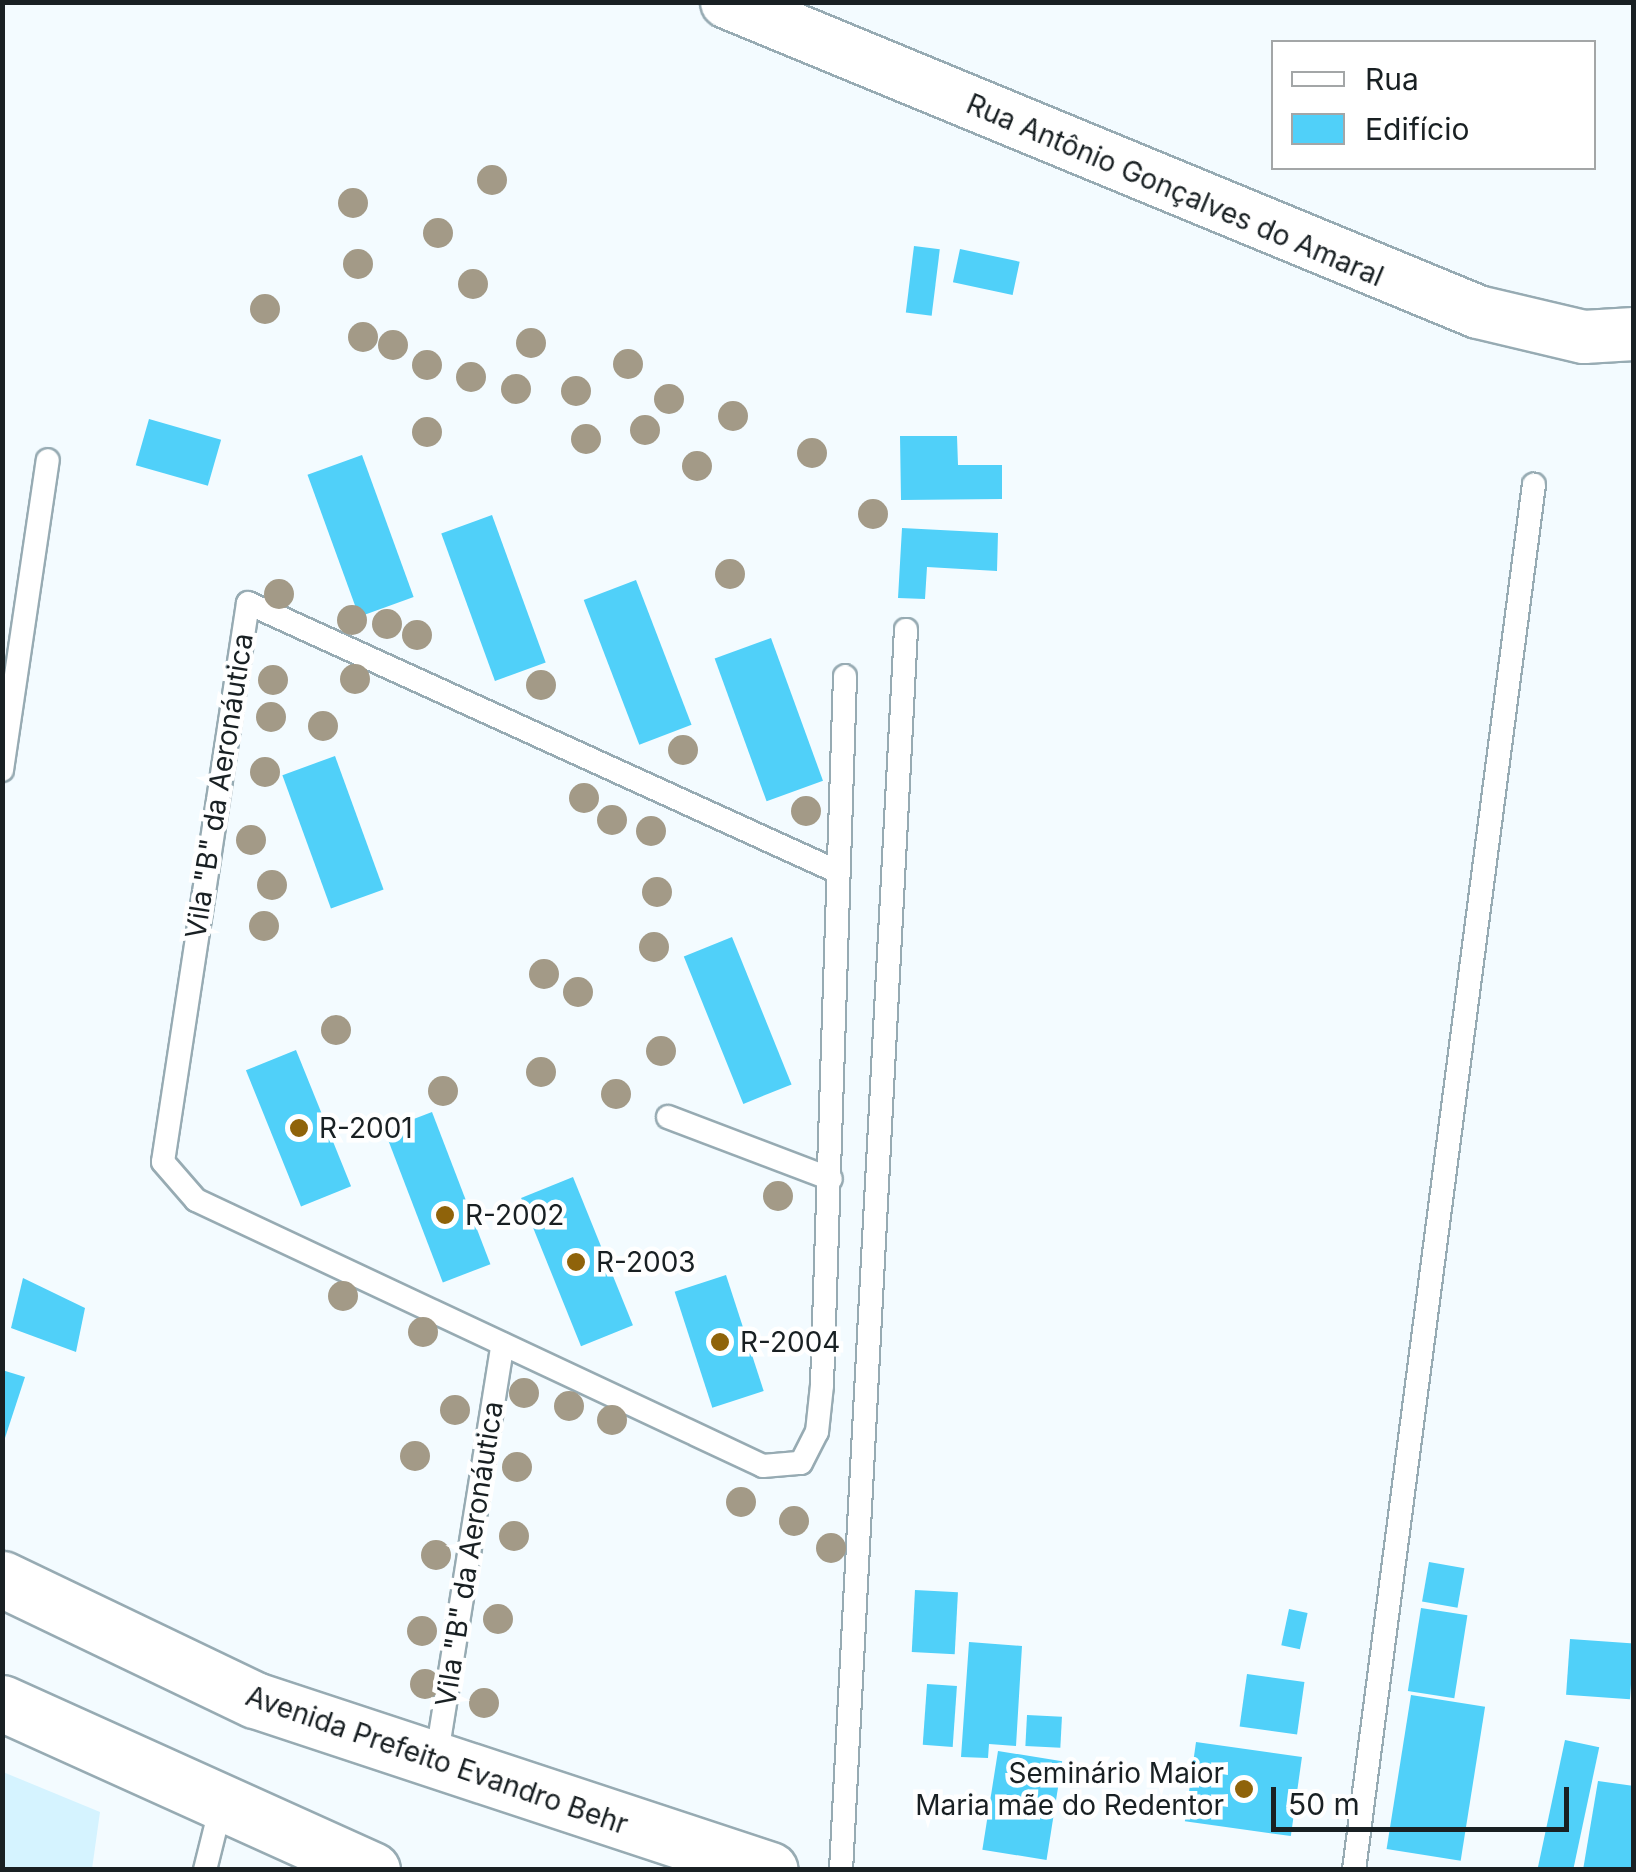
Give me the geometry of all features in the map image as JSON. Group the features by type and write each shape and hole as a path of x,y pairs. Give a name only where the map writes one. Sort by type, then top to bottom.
{"highway":[{"name":"Avenida Prefeito Evandro Behr","path":"2,1579 254,1700 436,1765 770,1870"},
{"path":"2,1703 221,1806 372,1870"}],"street":[{"name":"Rua Antônio Gonçalves do Amaral","path":"727,2 1422,291 1584,338 1634,334"}],"lane":[{"path":"2,770 48,460"},
{"path":"1354,1870 1534,484"},
{"name":"Vila \"B\" da Aeronáutica","path":"836,871 248,603 163,1162 196,1200 763,1466 801,1463 820,1401 844,676"},
{"path":"840,1870 906,630"},
{"path":"668,1117 830,1179"},
{"name":"Vila \"B\" da Aeronáutica","path":"436,1765 504,1344"},
{"path":"204,1870 221,1806"}],"shaded area":[{"path":"3,1772 100,1812 92,1869 3,1869"}],"building":[{"path":"914,246 940,249 932,316 906,313"},
{"path":"960,249 1020,262 1013,295 953,282"},
{"path":"149,419 221,440 208,486 136,465"},
{"path":"900,436 957,436 958,465 1002,465 1002,499 901,500"},
{"path":"362,455 414,597 359,617 307,475"},
{"path":"492,515 546,663 495,681 441,533"},
{"path":"902,528 998,533 997,571 927,567 925,599 898,598"},
{"path":"636,580 692,725 639,745 584,600"},
{"path":"771,638 823,781 767,801 715,659"},
{"path":"335,756 384,889 331,909 282,775"},
{"path":"732,937 792,1084 743,1104 684,956"},
{"name":"R-2001","path":"296,1050 351,1186 301,1207 246,1070"},
{"name":"R-2002","path":"432,1112 490,1264 443,1282 384,1130"},
{"name":"R-2003","path":"573,1177 633,1325 581,1346 521,1198"},
{"name":"R-2004","path":"726,1275 764,1391 712,1408 675,1292"},
{"path":"23,1278 85,1308 76,1352 11,1328"},
{"path":"2,1370 25,1377 3,1444 2,1444"},
{"path":"1429,1562 1464,1568 1458,1608 1422,1601"},
{"path":"915,1590 958,1592 955,1654 912,1652"},
{"path":"1421,1608 1467,1615 1454,1698 1408,1691"},
{"path":"1289,1609 1308,1613 1300,1649 1281,1645"},
{"path":"1570,1639 1634,1643 1630,1699 1566,1695"},
{"path":"969,1642 1022,1646 1016,1746 989,1744 988,1758 961,1757"},
{"path":"1247,1674 1304,1682 1297,1735 1240,1726"},
{"path":"927,1684 957,1686 953,1747 923,1745"},
{"path":"1411,1695 1485,1707 1461,1861 1387,1849"},
{"path":"1027,1715 1062,1717 1060,1748 1025,1746"},
{"path":"1565,1740 1599,1747 1573,1870 1537,1870"},
{"name":"Seminário Maior Maria mãe do Redentor","path":"1196,1742 1302,1757 1291,1836 1185,1821"},
{"path":"998,1751 1062,1761 1047,1860 982,1850"},
{"path":"1598,1781 1634,1786 1634,1870 1583,1870"}],"place":[{"name":"R-2001","path":"299,1128"},
{"name":"R-2002","path":"445,1215"},
{"name":"R-2003","path":"576,1262"},
{"name":"R-2004","path":"720,1342"},
{"name":"Seminário Maior Maria mãe do Redentor","path":"1244,1789"}]}
